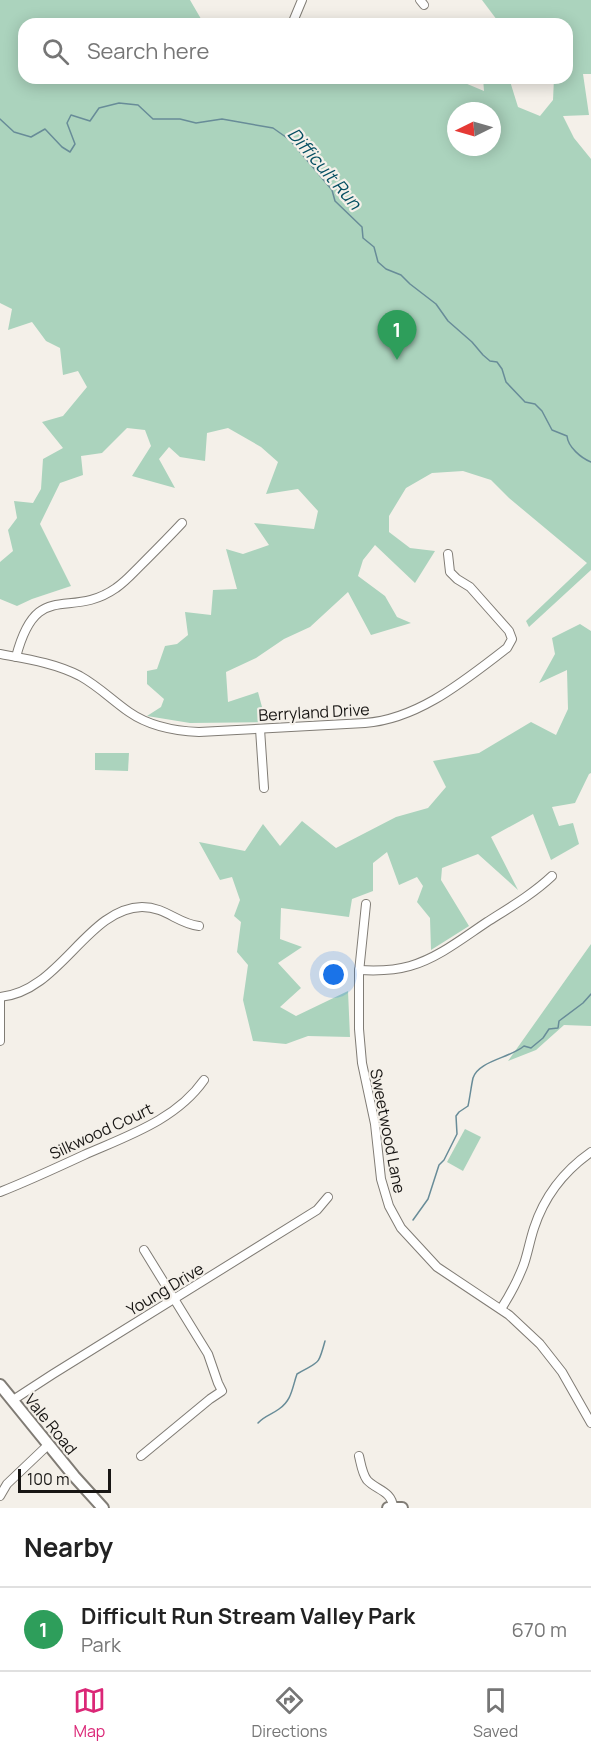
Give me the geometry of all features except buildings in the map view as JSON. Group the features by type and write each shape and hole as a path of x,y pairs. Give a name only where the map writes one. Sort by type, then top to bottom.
{"main road":[{"name":"Vale Road","path":"0,1385 48,1445 104,1508"}],"street":[{"path":"294,18 302,0"},
{"path":"16,657 24,630 35,615 51,606 94,599 115,589 182,523"},
{"name":"Berryland Drive","path":"0,654 45,663 72,672 137,717 161,727 176,730 199,732 260,729 377,722 397,718 422,707 439,696 507,648 512,639 509,631 470,587 456,579 450,572 448,554"},
{"path":"260,729 264,788"},
{"path":"359,970 390,970 408,967 426,960 529,894 552,876"},
{"name":"Sweetwood Lane","path":"366,904 359,970 358,1029 362,1063 375,1124 381,1179 389,1206 411,1241 437,1266 529,1332 550,1355 591,1423"},
{"path":"0,1041 0,997 21,992 36,984 108,918 125,910 143,907 154,908 185,923 199,926"},
{"name":"Silkwood Court","path":"0,1192 152,1124 172,1112 204,1080"},
{"path":"501,1310 520,1274 545,1202 568,1171 591,1152"},
{"name":"Young Drive","path":"13,1400 317,1210 328,1197"},
{"path":"141,1456 222,1391 208,1354 144,1250"},
{"path":"0,1496 7,1484 48,1445"},
{"path":"359,1456 368,1480 392,1499 394,1508"}],"green space":[{"path":"0,0 190,0 200,18 18,18 18,84 467,84 484,91 483,84 511,84 518,107 540,116 553,100 554,84 573,84 573,18 496,18 482,0 591,0 591,74 583,74 589,115 563,116 574,138 591,159 591,570 529,627 526,621 587,563 509,498 491,480 463,471 432,473 406,488 389,516 389,532 410,548 435,551 415,583 375,545 363,560 358,576 385,596 397,617 411,623 371,635 348,592 310,627 284,639 256,658 226,672 228,702 258,692 266,722 190,723 147,716 161,707 164,699 147,684 147,671 157,669 165,646 177,644 188,635 185,612 211,615 213,590 237,589 226,549 243,554 269,545 254,523 314,529 318,511 298,489 266,494 278,462 261,447 228,428 207,433 205,461 180,457 169,447 159,459 175,488 132,476 151,446 145,430 127,428 102,453 81,456 83,475 60,483 40,524 71,586 17,606 0,599 0,562 13,551 8,530 17,518 14,501 33,503 41,489 43,459 63,448 42,422 63,416 87,387 78,371 63,375 60,348 46,341 32,322 8,330 12,309 0,303"},
{"path":"580,624 591,631 591,773 575,803 552,807 559,826 573,823 579,844 551,860 533,814 491,837 518,890 478,854 442,868 441,880 469,926 431,950 430,918 417,902 423,886 417,877 399,885 387,852 373,863 373,891 352,899 349,917 281,908 280,939 302,947 278,963 301,988 280,1007 296,1016 348,991 350,1037 308,1036 286,1044 253,1041 243,1000 248,965 237,952 241,922 234,916 240,900 232,877 220,880 199,842 245,851 263,824 280,846 302,821 336,848 396,817 428,808 446,787 433,761 479,753 531,722 556,735 568,709 567,670 539,683 555,654 552,638"},
{"path":"95,753 129,753 128,771 95,770"},
{"path":"591,944 591,1026 564,1025 536,1050 508,1061"},
{"path":"465,1129 481,1137 463,1171 447,1162"}],"waterway":[{"name":"Difficult Run","path":"0,119 14,132 31,137 45,129 70,152 75,144 67,123 71,115 90,121 99,108 119,103 138,105 153,119 180,119 196,123 222,119 273,128 290,140 332,190 335,201 362,227 363,238 374,247 378,262 386,269 401,275 436,304 448,321 483,355 490,361 497,362 506,382 525,402 535,404 542,411 552,430 567,436 576,452 591,462"},
{"path":"413,1220 428,1199 439,1165 444,1160 457,1134 456,1116 468,1106 476,1072 524,1046 531,1048 543,1038 549,1029 558,1028 559,1021 591,994"},
{"path":"258,1423 287,1402 297,1374 317,1362 325,1341"}],"place":[{"name":"Difficult Run Stream Valley Park","path":"397,360"}]}
